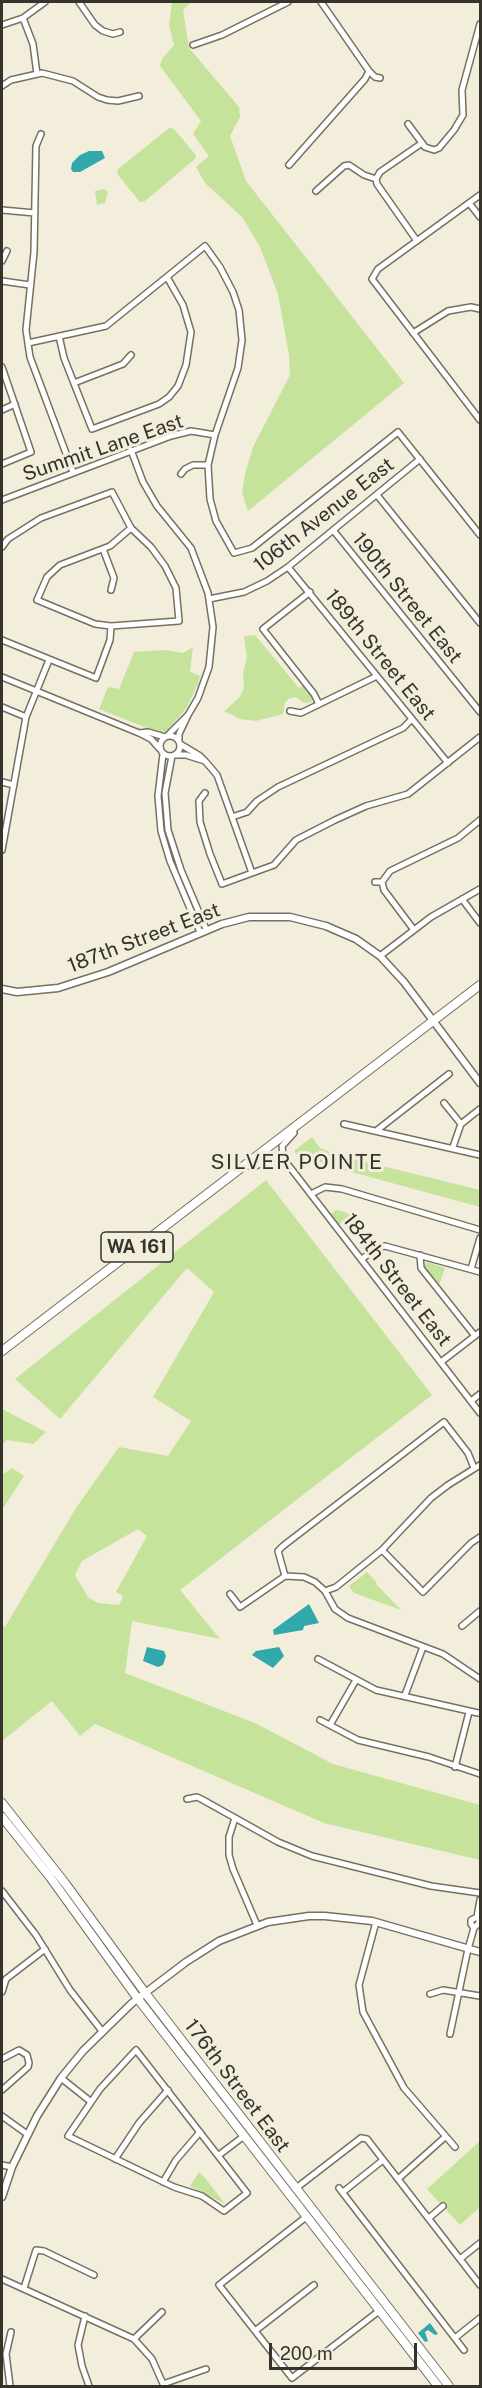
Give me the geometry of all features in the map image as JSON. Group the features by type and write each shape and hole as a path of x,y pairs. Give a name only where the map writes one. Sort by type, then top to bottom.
{"main road":[{"name":"WA 161","path":"2,1351 480,985"},
{"name":"176th Street East","path":"2,1803 65,1883 146,1994 295,2189 449,2386"},
{"name":"176th Street East","path":"2,1817 50,1877 138,1999 438,2386"},
{"path":"257,2153 269,2163 290,2190 295,2189"},
{"path":"306,2217 311,2217 343,2257 362,2274"},
{"path":"380,2311 394,2324 420,2357 426,2357"}],"street":[{"path":"2,25 23,18 45,2"},
{"path":"79,2 103,31 120,32"},
{"path":"193,45 222,35 288,2"},
{"path":"321,2 369,71 375,77 380,78"},
{"path":"23,18 33,44 37,74"},
{"path":"408,124 422,144 431,150 440,148 463,115 462,90 480,24"},
{"path":"289,165 365,79 369,71"},
{"path":"2,86 11,80 37,74 58,76 74,81 98,97 107,100 118,101 139,96"},
{"path":"41,134 36,146 34,252 26,330 34,368 73,472"},
{"path":"417,241 377,184 376,179 380,172 422,144"},
{"path":"316,191 344,166 349,165 364,175 376,179"},
{"path":"480,195 378,269 372,277 373,283 480,420"},
{"path":"469,203 480,217"},
{"path":"2,210 34,213"},
{"path":"28,343 106,326 205,246 220,267 233,292 239,310 242,340 238,368 215,435 208,465 210,499 216,521 234,553 252,548 398,432 480,535"},
{"path":"2,261 7,251"},
{"path":"60,336 64,358 92,429 159,404 178,386 186,365 191,332 183,305 167,277"},
{"path":"2,280 30,285"},
{"path":"413,333 443,313 478,308"},
{"path":"74,383 123,364 131,355"},
{"path":"2,367 31,452 2,464"},
{"path":"2,410 15,404"},
{"name":"Summit Lane East","path":"2,500 131,450 191,431 215,435"},
{"path":"131,450 143,482 157,506 191,548 200,567 209,599 213,627 209,667 198,698 181,729 179,750 174,756 165,793 168,830 203,931"},
{"name":"106th Avenue East","path":"209,599 250,589 288,567 420,459"},
{"path":"181,474 193,465 208,465"},
{"path":"2,547 8,539 41,518 112,492 131,528 151,547 165,566 176,588 179,621 111,626 95,624 37,600 47,577 60,565 118,542 131,528"},
{"path":"376,495 480,623"},
{"name":"190th Street East","path":"333,530 480,712"},
{"path":"103,549 114,578 111,590"},
{"name":"189th Street East","path":"288,567 448,763"},
{"path":"310,592 263,629 314,694 319,704"},
{"path":"2,640 96,678 110,640 111,626"},
{"path":"2,850 3,829 14,785 26,717 49,660"},
{"path":"2,676 139,733 151,739 162,751 174,756 186,755 205,761"},
{"path":"290,711 301,713 377,676"},
{"path":"2,707 26,717"},
{"path":"188,715 161,742 158,796 161,831 170,861 203,931"},
{"path":"232,818 247,812 257,801 278,787 403,728 412,719"},
{"path":"139,733 148,732 174,737 200,756 217,775 252,873"},
{"path":"205,793 199,801 200,822 222,884 274,865 296,840 366,806 408,794 480,737"},
{"path":"2,782 14,785"},
{"path":"414,930 378,882 390,871 458,838 480,820"},
{"path":"380,956 446,907 480,889"},
{"path":"462,899 480,923"},
{"name":"187th Street East","path":"2,989 17,992 58,988 108,972 203,931 249,917 290,917 336,930 356,939 380,956 404,982 480,1083"},
{"path":"376,1131 449,1074"},
{"path":"444,1102 461,1124"},
{"path":"453,1147 461,1124 480,1109"},
{"path":"344,1124 480,1155"},
{"path":"289,1166 283,1156 282,1146 294,1133 293,1127"},
{"path":"246,1165 254,1167 271,1158 280,1159 289,1166"},
{"name":"184th Street East","path":"289,1166 480,1413"},
{"path":"311,1194 326,1187 342,1189 480,1230"},
{"path":"471,1269 480,1238"},
{"path":"362,1259 375,1249 385,1246 480,1272"},
{"path":"420,1255 421,1268 478,1334 441,1362"},
{"path":"471,1401 480,1394"},
{"path":"285,1576 278,1551 283,1546 444,1422 477,1466 431,1498 382,1550 354,1574 325,1592"},
{"path":"382,1550 423,1592 471,1543 480,1537"},
{"path":"230,1594 240,1607 285,1576 304,1577 315,1582 325,1592 335,1609 348,1618 443,1654 480,1679"},
{"path":"462,1626 480,1611"},
{"path":"405,1695 423,1647"},
{"path":"318,1659 376,1690 478,1713"},
{"path":"330,1725 356,1680"},
{"path":"455,1767 469,1712"},
{"path":"320,1720 358,1740 480,1774"},
{"path":"187,1799 197,1797 288,1847 312,1856 431,1886 480,1893"},
{"path":"235,1818 229,1838 229,1855 257,1925"},
{"path":"2,1891 102,2031"},
{"path":"450,2034 468,1949 474,1928 479,1920 480,1900"},
{"path":"2,2197 27,2134 61,2079 102,2031 138,1999 219,1941 257,1925 283,1919 309,1916 343,1917 376,1922 480,1952"},
{"path":"376,1922 360,1976 360,2005 404,2088 456,2147"},
{"path":"2,1992 6,1980 45,1949"},
{"path":"430,1994 443,1990 480,1996"},
{"path":"2,2059 15,2050 27,2055 29,2063 28,2067 2,2090"},
{"path":"136,2050 168,2090 247,2193 224,2211 202,2196 163,2182 68,2136 90,2101 136,2050"},
{"path":"61,2079 90,2101"},
{"path":"115,2159 139,2123 168,2090"},
{"path":"2,2116 27,2134"},
{"path":"361,2130 361,2138"},
{"path":"163,2182 176,2160 200,2132"},
{"path":"219,2155 244,2136"},
{"path":"398,2179 446,2137"},
{"path":"295,2189 361,2138 367,2139 480,2285"},
{"path":"383,2160 341,2190 464,2350"},
{"path":"2,2165 12,2167"},
{"path":"429,2218 443,2206"},
{"path":"306,2217 219,2285 255,2331 292,2378 380,2311"},
{"path":"460,2259 480,2243"},
{"path":"24,2288 36,2250 44,2251 94,2275"},
{"path":"2,2279 134,2339 152,2359 163,2385 206,2369"},
{"path":"255,2331 314,2285"},
{"path":"134,2339 162,2312"},
{"path":"85,2316 78,2345 89,2386"},
{"path":"455,2338 480,2318"},
{"path":"10,2332 6,2354 10,2386"}],"green space":[{"path":"172,2 191,2 183,10 189,48 239,107 240,117 230,136 246,181 404,383 248,511 242,492 245,474 253,447 290,375 289,355 278,294 260,247 242,217 205,183 196,167 209,156 193,134 201,121 160,66 162,59 174,45 169,25"},
{"path":"169,128 174,129 196,158 145,201 140,202 118,175 117,170"},
{"path":"104,189 108,192 105,203 97,205 95,191"},
{"path":"255,635 299,688 304,685 313,697 311,702 304,703 296,697 290,698 285,702 283,714 256,721 240,719 224,711 239,698 244,688 243,672 247,659 244,636"},
{"path":"193,647 190,672 200,676 198,684 187,707 162,734 99,709 108,687 119,689 134,652 165,650 183,653"},
{"path":"312,1137 320,1148 337,1155 480,1190 480,1207 326,1165 302,1152 297,1155 294,1151"},
{"path":"266,1180 432,1395 180,1590 220,1639 132,1621 125,1673 255,1723 333,1764 480,1805 480,1860 324,1823 95,1724 80,1736 52,1701 2,1741 2,1625 5,1627 76,1508 119,1447 168,1456 191,1421 153,1397 214,1292 187,1268 60,1419 15,1379","holes":["138,1529 147,1536 116,1592 123,1596 119,1605 98,1603 88,1597 75,1575 82,1561"]},
{"path":"336,1210 351,1215 339,1225 331,1214"},
{"path":"428,1262 445,1268 439,1285 424,1267"},
{"path":"2,1409 46,1432 33,1444 7,1440 2,1445"},
{"path":"12,1468 24,1476 2,1510 2,1475"},
{"path":"367,1572 401,1610 354,1593 349,1586"},
{"path":"480,2141 480,2207 460,2225 427,2189"},
{"path":"199,2172 205,2178 225,2204 190,2186"}],"water":[{"path":"89,151 102,151 105,158 80,172 73,172 72,163 80,155"},
{"path":"309,1604 319,1623 304,1626 303,1630 274,1635 273,1630"},
{"path":"147,1647 164,1651 166,1656 163,1665 158,1667 143,1661"},
{"path":"279,1647 284,1656 273,1668 252,1655 256,1651"},
{"path":"430,2323 438,2334 435,2335 428,2330 425,2332 428,2341 425,2342 418,2333"}],"district":[{"name":"SILVER POINTE","path":"297,1163"}]}
